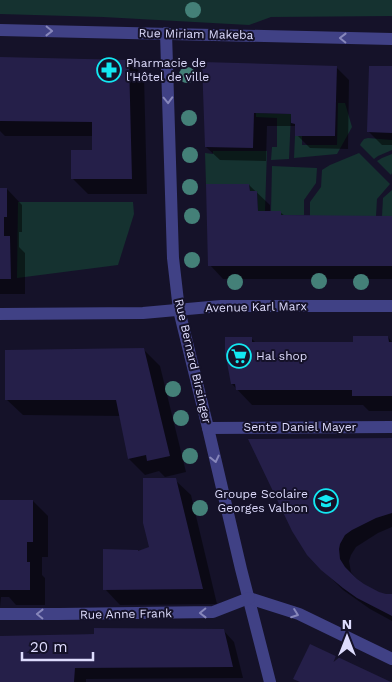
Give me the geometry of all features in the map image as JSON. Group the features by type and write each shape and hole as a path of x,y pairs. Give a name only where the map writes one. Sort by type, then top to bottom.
{"street":[{"name":"Rue Miriam Makeba","path":"0,30 392,39"},
{"name":"Rue Bernard Birsinger","path":"166,33 173,258 179,310 270,682"},
{"name":"Avenue Karl Marx","path":"0,314 143,313 221,306 392,306"},
{"name":"Sente Daniel Mayer","path":"208,428 392,427"},
{"name":"Rue Anne Frank","path":"0,614 213,612 249,598"},
{"path":"249,598 299,614 392,659"}],"green space":[{"path":"0,0 392,0 392,16 271,17 249,25 103,17 0,14"},
{"path":"338,103 345,103 352,127 337,154 294,158 295,136 302,136 302,145 337,145"},
{"path":"256,113 291,114 289,159 271,160 272,147 277,147 277,118 256,117"},
{"path":"364,139 392,140 392,150 374,159 360,145"},
{"path":"213,151 267,151 265,211 258,211 257,191 250,191 249,184 206,184 205,153 213,154"},
{"path":"359,153 390,184 377,199 376,216 310,216 310,202 321,187 322,170"},
{"path":"392,154 392,173 391,175 377,161"},
{"path":"272,166 317,168 316,183 304,200 304,215 281,215 281,211 271,211"},
{"path":"392,190 392,216 382,216 383,198"},
{"path":"18,202 133,202 134,214 118,265 17,278"}],"building":[{"path":"0,57 129,60 132,179 71,179 71,150 92,150 92,122 0,121"},
{"path":"202,62 337,66 335,136 295,136 295,124 291,123 291,114 254,113 253,148 205,147"},
{"path":"369,66 392,66 392,133 367,132"},
{"path":"206,184 249,184 250,191 257,191 258,211 281,211 281,215 392,216 392,266 208,266"},
{"path":"0,188 7,188 7,217 4,217 4,236 10,236 11,279 0,279"},
{"path":"353,336 388,336 389,342 392,342 392,396 352,396 352,390 236,390 235,384 231,384 225,352 225,337 252,337 252,342 353,342"},
{"path":"144,348 170,456 147,461 146,455 128,459 116,400 5,400 5,350"},
{"name":"Groupe Scolaire Georges Valbon","path":"392,438 392,513 376,518 352,530 345,535 339,549 340,559 357,579 379,592 392,594 392,616 357,598 343,588 321,570 307,555 292,531 248,439"},
{"path":"143,478 176,478 203,589 103,590 103,549 138,551 149,547 143,523"},
{"path":"0,500 33,500 33,542 27,542 27,562 30,562 30,590 0,590"},
{"path":"94,628 224,629 233,667 75,668 74,682 0,682 0,636 94,634"},
{"path":"310,644 391,682 300,682 293,679"}],"place":[{"name":"Pharmacie de l'Hôtel de ville","path":"109,70"},
{"name":"Hal shop","path":"239,356"},
{"name":"Groupe Scolaire Georges Valbon","path":"326,501"}]}
